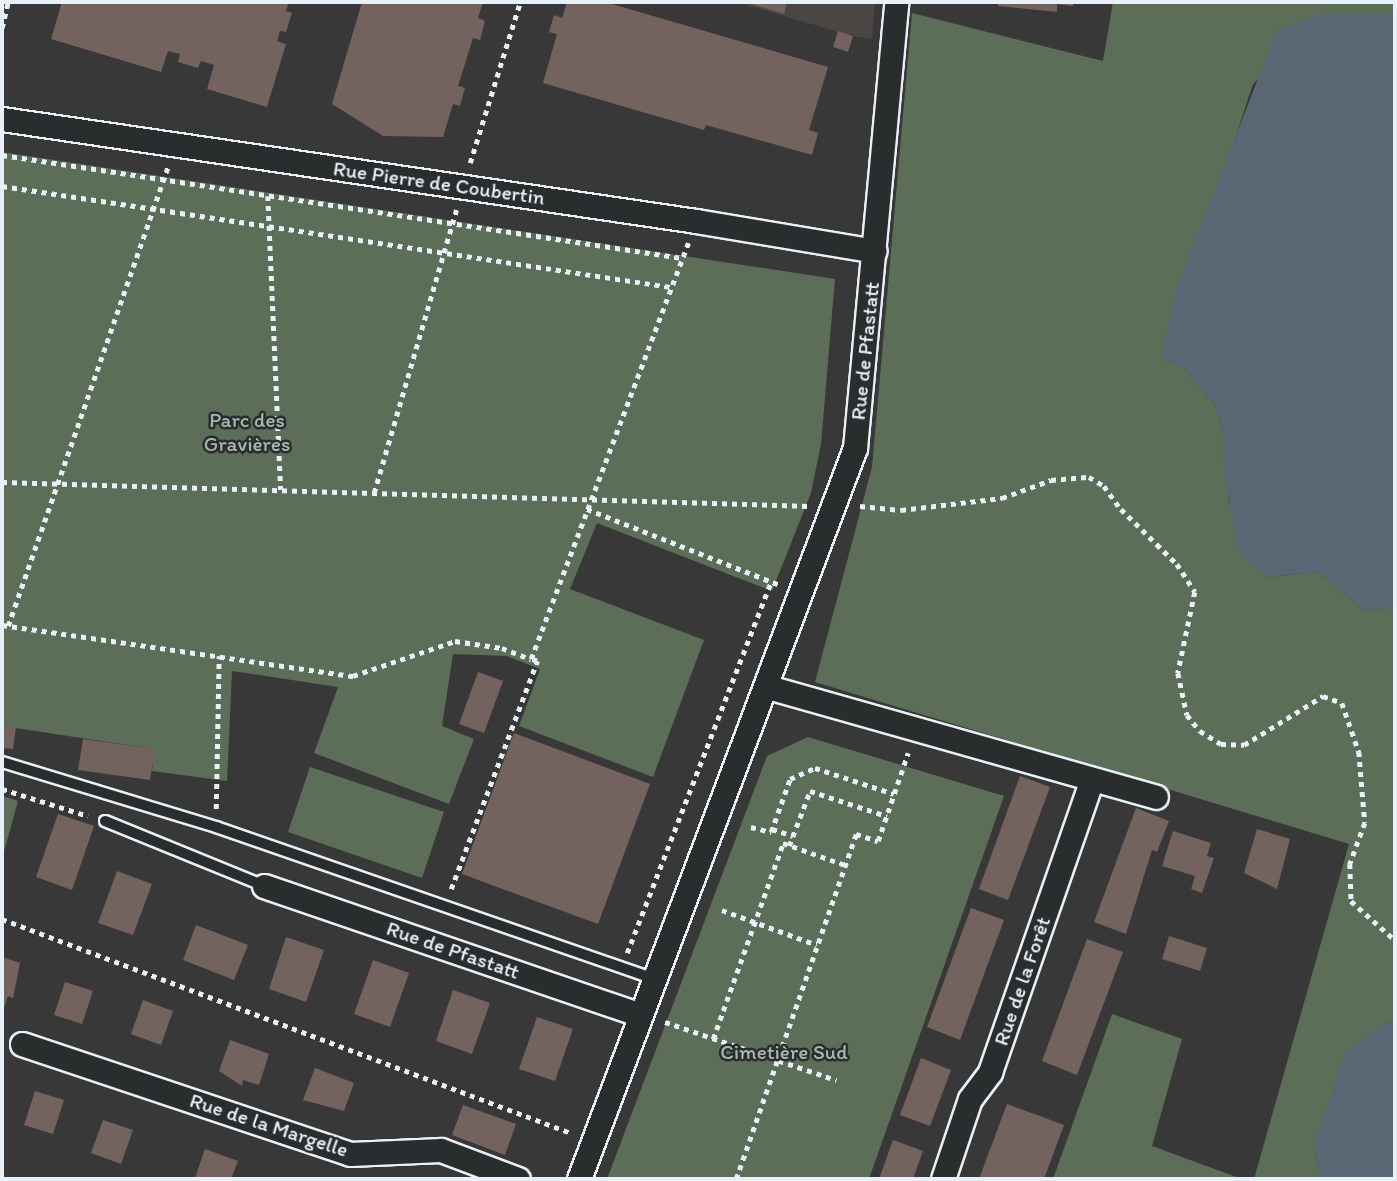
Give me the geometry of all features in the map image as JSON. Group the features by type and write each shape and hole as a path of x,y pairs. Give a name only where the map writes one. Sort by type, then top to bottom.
{"street":[{"name":"Rue de Pfastatt","path":"579,1179 593,1142 651,1018 655,979 836,507 855,448 896,2"},
{"name":"Rue Pierre de Coubertin","path":"2,119 696,221 875,251"},
{"path":"768,687 853,718 916,729 1156,797"},
{"name":"Rue de la Forêt","path":"943,1179 970,1099 990,1072 1092,779"},
{"name":"Rue de Pfastatt","path":"264,886 651,1018"},
{"name":"Rue de la Margelle","path":"22,1044 350,1154 441,1150 518,1179"}],"lane":[{"path":"2,762 216,827 655,979"},
{"path":"105,821 264,886"}],"path":[{"path":"2,28 8,2"},
{"path":"374,493 443,253 520,2"},
{"path":"8,626 166,180 173,144"},
{"path":"2,155 682,258"},
{"path":"2,186 671,287"},
{"path":"268,196 281,490"},
{"path":"531,659 696,221"},
{"path":"2,482 901,510 977,501 1063,479 1089,477 1104,486 1121,509 1177,564 1195,592 1178,673 1186,715 1200,731 1221,744 1244,745 1323,696 1342,703 1359,752 1365,823 1350,864 1351,901 1395,940"},
{"path":"587,509 803,594"},
{"path":"621,967 771,581"},
{"path":"2,625 353,676 455,641 502,648 537,661 444,906"},
{"path":"216,827 219,656"},
{"path":"736,1179 856,834 878,841 916,729"},
{"path":"772,829 790,779 815,768 894,794"},
{"path":"2,789 105,821"},
{"path":"789,846 810,791 887,816"},
{"path":"751,827 772,829 793,836"},
{"path":"713,1039 782,844 845,865"},
{"path":"722,910 817,945"},
{"path":"2,919 593,1142"},
{"path":"651,1018 836,1080"}],"shaded area":[{"path":"735,2 875,2 872,39 853,36"}],"green space":[{"path":"1113,2 1395,2 1395,14 1322,14 1253,84 1162,359 1183,367 1215,405 1223,430 1229,503 1267,577 1318,572 1365,611 1395,607 1395,1026 1385,1022 1313,1148 1322,1179 1254,1179 1349,844 815,682 872,467 912,13 1103,61"},
{"name":"Parc des Gravières","path":"2,152 835,279 821,444 811,493 772,591 597,523 570,589 704,640 653,777 519,726 540,669 507,656 453,654 442,726 474,739 449,804 314,753 338,687 232,671 227,781 152,771 154,749 2,726"},
{"name":"Cimetière Sud","path":"808,737 1004,796 869,1179 607,1179 767,756"},
{"path":"310,767 444,812 422,878 288,832"},
{"path":"2,796 18,801 2,859"},
{"path":"1112,1014 1182,1039 1152,1146 1242,1179 1053,1179"}],"water":[{"path":"1322,14 1395,14 1395,607 1365,611 1318,572 1267,577 1239,554 1223,467 1223,430 1215,405 1183,367 1161,359 1175,292 1277,30"},
{"path":"1385,1022 1395,1026 1395,1179 1322,1179 1313,1148 1345,1054"}],"building":[{"path":"62,2 289,2 286,11 292,13 286,32 280,31 277,41 286,44 267,107 207,89 214,65 201,61 198,68 178,62 180,54 168,51 161,72 51,39"},
{"path":"362,2 483,2 478,18 485,21 480,40 473,38 458,86 465,88 460,106 453,104 443,137 383,136 332,104"},
{"path":"567,2 605,2 828,67 809,130 818,133 812,155 706,125 704,130 543,83 557,34 549,32 554,15 562,18"},
{"path":"745,2 787,2 784,14"},
{"path":"998,2 1073,2 1073,6 1057,4 1057,12 998,6"},
{"path":"838,31 853,36 848,52 833,47"},
{"path":"478,672 503,681 484,733 459,724"},
{"path":"2,726 16,727 13,749 2,748"},
{"path":"514,733 650,784 598,924 462,874"},
{"path":"83,739 155,749 150,780 78,770"},
{"path":"1020,776 1050,787 1008,900 979,889"},
{"path":"1136,808 1169,821 1157,852 1152,850 1126,934 1094,922"},
{"path":"58,814 94,826 72,890 36,877"},
{"path":"1257,829 1290,839 1277,889 1244,873"},
{"path":"1173,831 1211,843 1207,856 1214,858 1202,893 1191,889 1195,876 1162,866"},
{"path":"117,871 152,884 133,935 98,923"},
{"path":"971,908 1004,920 960,1040 927,1027"},
{"path":"196,925 248,945 234,980 183,960"},
{"path":"1169,936 1207,948 1200,971 1162,959"},
{"path":"286,937 324,950 306,1002 269,989"},
{"path":"1087,939 1123,952 1077,1075 1042,1061"},
{"path":"2,957 20,963 13,998 8,996 2,1014"},
{"path":"373,960 409,973 390,1027 354,1014"},
{"path":"65,982 93,991 82,1024 54,1015"},
{"path":"453,990 490,1003 472,1054 436,1041"},
{"path":"143,1000 173,1011 161,1045 131,1034"},
{"path":"537,1017 573,1029 555,1081 519,1069"},
{"path":"230,1040 269,1054 259,1085 243,1080 242,1086 219,1071"},
{"path":"921,1058 951,1070 930,1126 900,1115"},
{"path":"315,1068 354,1083 344,1111 303,1100"},
{"path":"35,1091 64,1100 53,1134 24,1125"},
{"path":"1007,1104 1064,1125 1044,1179 979,1179"},
{"path":"463,1105 516,1124 505,1155 452,1135"},
{"path":"103,1120 133,1130 121,1164 91,1153"},
{"path":"893,1140 923,1151 913,1179 879,1179"},
{"path":"205,1149 238,1161 231,1179 195,1178"}]}
